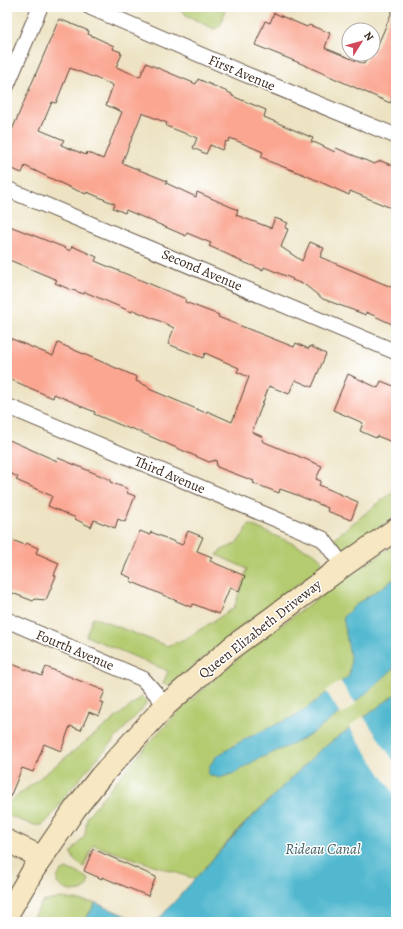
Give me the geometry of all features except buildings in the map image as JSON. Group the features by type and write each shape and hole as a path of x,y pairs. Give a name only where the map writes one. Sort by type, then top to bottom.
{"main road":[{"name":"Queen Elizabeth Driveway","path":"7,915 41,857 75,809 101,776 166,705 231,648 396,529"},
{"path":"7,841 41,857"}],"street":[{"path":"7,85 40,7"},
{"name":"First Avenue","path":"90,7 240,72 396,136"},
{"name":"Second Avenue","path":"7,189 396,352"},
{"name":"Third Avenue","path":"7,406 323,539 343,566"},
{"name":"Fourth Avenue","path":"7,620 143,679 166,705"}],"green space":[{"path":"179,7 225,7 223,19 219,27 214,29 186,15"},
{"path":"396,487 396,516 346,549 340,547 334,538 394,491"},
{"path":"249,524 314,553 323,563 320,568 242,626 175,682 169,685 163,684 168,671 86,636 93,617 167,646 185,639 234,608 247,569 217,555 221,551 234,545"},
{"path":"396,543 396,694 319,751 239,829 195,879 93,845 84,867 75,861 71,853 85,835 87,817 131,763 185,705 223,671 295,614"},
{"path":"142,697 146,704 144,707 67,794 52,816 45,823 42,825 34,825 7,815 7,804"},
{"path":"66,869 74,871 89,879 84,889 76,892 65,889 57,883 58,876"},
{"path":"61,898 96,903 83,922 30,922 42,902"}],"water":[{"path":"396,578 396,664 393,669 363,696 314,732 295,743 256,760 235,773 219,778 208,774 210,765 217,756 245,739 299,714 349,676 351,662 343,617 358,603"},
{"name":"Rideau Canal","path":"396,694 396,922 156,922 242,827 319,751"},
{"path":"96,903 140,922 84,922"}],"pier":[{"path":"340,681 356,704 341,715 326,691"},
{"path":"363,716 396,764 396,797 349,727"}]}
